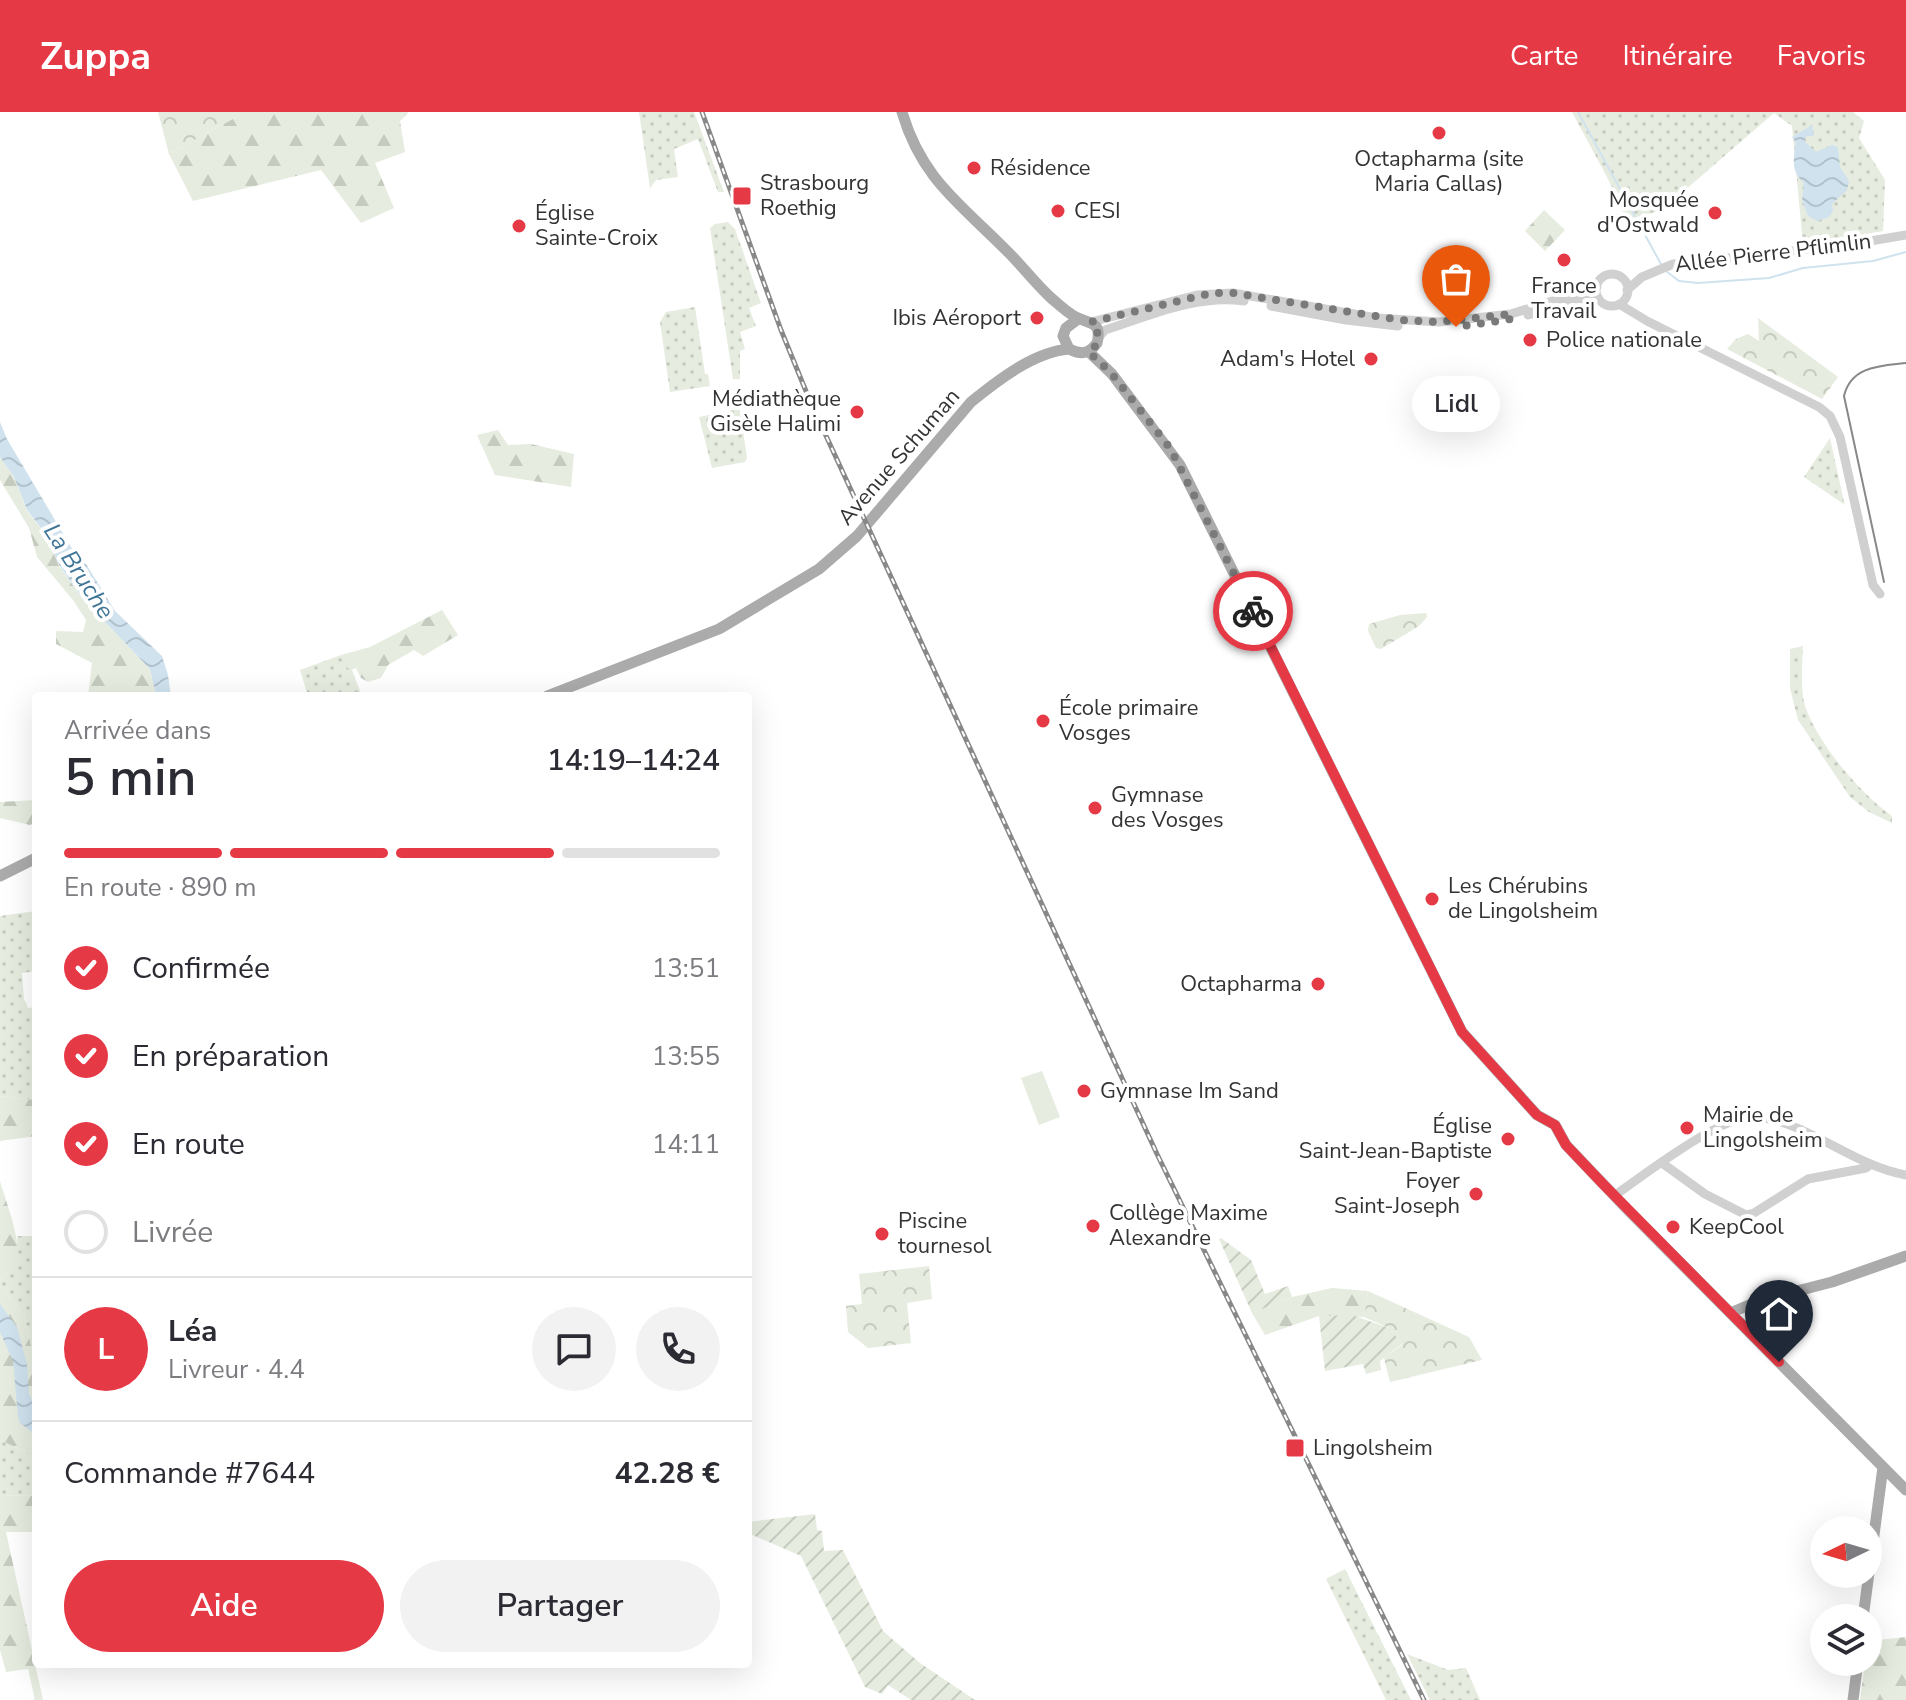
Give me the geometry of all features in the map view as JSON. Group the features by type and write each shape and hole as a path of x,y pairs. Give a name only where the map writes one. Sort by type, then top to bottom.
{"main road":[{"path":"902,112 929,173 1048,295 1078,319 1091,322 1097,329 1095,344 1112,374 1180,465 1456,1023 1537,1115 1555,1125 1566,1145 1614,1196 1906,1490"},
{"path":"1048,295 1065,332 1069,349 1076,352 1095,344"},
{"path":"1065,332 1078,319"},
{"name":"Avenue Schuman","path":"1042,356 1065,332"},
{"name":"Avenue Schuman","path":"557,692 719,629 819,569 857,536 967,406 994,384 1042,356 1069,349"},
{"path":"0,876 32,860"},
{"path":"1730,1313 1759,1301 1832,1282 1906,1256"},
{"path":"1865,1604 1880,1463"},
{"path":"1853,1700 1856,1676"}],"street":[{"name":"Allée Pierre Pflimlin","path":"1627,293 1642,277 1673,264 1847,245 1906,235"},
{"path":"1095,344 1105,330 1177,307 1233,299 1378,325 1440,328 1512,317 1597,292 1607,276 1621,277 1634,312"},
{"name":"Allée Pierre Pflimlin","path":"1621,277 1642,277"},
{"path":"1597,292 1608,306 1619,304 1819,407 1830,416 1840,437 1873,585 1880,594"},
{"path":"1091,322 1212,293 1233,293 1400,320 1439,322 1512,317"},
{"path":"1619,304 1627,293"},
{"path":"1614,1196 1710,1133 1740,1119 1764,1118 1803,1130 1871,1164 1906,1175"},
{"path":"1662,1163 1705,1194 1746,1215 1808,1179 1866,1168 1871,1164"}],"green space":[{"path":"158,112 245,112 169,154"},
{"path":"245,112 409,112 400,121 405,152 375,163 394,208 361,223 321,170 193,201 169,154"},
{"path":"639,112 694,112 724,192 718,192 698,139 674,149 678,177 656,180 650,188"},
{"path":"1572,112 1853,112 1864,121 1859,138 1885,180 1883,231 1803,245 1792,126 1774,113 1662,210 1626,220"},
{"path":"1544,210 1565,230 1545,251 1525,231"},
{"path":"728,222 735,229 761,303 749,308 756,326 740,332 745,349 740,351 740,379 733,379 710,228"},
{"path":"695,307 705,374 708,374 710,386 670,392 660,322 666,312"},
{"path":"1758,318 1838,377 1822,399 1727,349 1736,339 1748,334 1759,341"},
{"path":"738,409 747,458 745,462 712,468 699,417"},
{"path":"498,430 508,445 531,444 574,454 571,487 495,475 477,435"},
{"path":"1830,438 1844,502 1845,505 1804,477"},
{"path":"0,457 14,477 27,511 47,536 59,566 83,599 150,669 155,692 88,692 92,663 56,644 56,631 83,632 86,620 37,557 29,528 0,480"},
{"path":"442,610 458,635 423,656 414,650 388,665 381,678 368,682 361,678 356,668 348,668 341,655 370,647"},
{"path":"1426,613 1427,617 1419,626 1381,649 1376,648 1368,631 1369,624 1400,615"},
{"path":"1803,646 1803,697 1815,728 1852,779 1892,816 1892,823 1869,812 1850,797 1798,720 1790,688 1790,649"},
{"path":"341,655 352,670 360,692 307,692 300,670"},
{"path":"32,800 32,824 0,818 0,802"},
{"path":"32,912 32,972 22,973 24,999 28,1008 32,1008 32,1100 0,1096 0,916"},
{"path":"1042,1071 1060,1117 1039,1125 1021,1078"},
{"path":"0,1096 32,1100 32,1137 0,1141"},
{"path":"0,1181 13,1224 17,1258 14,1267 0,1280"},
{"path":"17,1236 32,1236 32,1350 24,1315 0,1286 0,1280 9,1270 17,1250"},
{"path":"1221,1238 1251,1260 1265,1294 1288,1286 1292,1297 1252,1313"},
{"path":"929,1266 932,1299 907,1303 911,1343 868,1348 848,1332 846,1306 862,1304 859,1274"},
{"path":"0,1286 24,1315 32,1350 32,1455 0,1440"},
{"path":"1332,1288 1368,1291 1364,1317 1319,1316 1265,1335 1252,1313 1292,1297"},
{"path":"1368,1291 1469,1337 1482,1360 1390,1382 1384,1358 1402,1345 1389,1328 1364,1317"},
{"path":"1352,1315 1389,1328 1402,1344 1380,1361 1381,1370 1366,1374 1363,1364 1325,1371 1319,1316"},
{"path":"0,1440 32,1455 32,1496 0,1495"},
{"path":"0,1495 32,1496 32,1532 6,1532 32,1650 32,1668 36,1668 43,1700 35,1700 28,1669 6,1672 0,1650"},
{"path":"815,1514 817,1530 822,1531 824,1551 843,1550 883,1631 920,1663 975,1700 911,1700 888,1685 882,1694 865,1687 801,1556 752,1535 752,1522"},
{"path":"1345,1569 1411,1700 1386,1700 1326,1579"},
{"path":"1906,1637 1906,1700 1860,1700 1863,1676 1882,1676 1882,1640"},
{"path":"1407,1654 1448,1670 1466,1668 1480,1700 1430,1700"}],"water":[{"path":"1812,125 1814,136 1807,136 1804,141 1816,152 1832,145 1838,147 1840,167 1849,181 1847,190 1832,204 1833,211 1829,217 1817,221 1808,216 1802,200 1804,183 1795,170 1796,143 1792,137"},
{"name":"La Bruche","path":"0,422 71,547 86,564 115,611 162,656 170,692 155,692 150,669 83,599 59,565 47,536 27,510 14,477 0,457"},
{"path":"0,1304 17,1327 27,1364 32,1432 20,1423 18,1417 13,1361 0,1332"}],"waterway":[{"path":"1578,112 1662,266"},
{"path":"1666,271 1679,281 1698,283 1769,278 1803,268 1873,261 1906,252"}],"tram line":[{"path":"1884,582 1844,396 1848,386 1860,373 1906,363"}],"railway":[{"path":"702,112 810,401 1157,1154 1424,1700"}],"way so far":[{"path":"1253,611 1170,448 1112,374 1089,352 1099,337 1091,322 1212,293 1233,293 1400,320 1439,322 1511,314 1512,319 1456,327"}],"place":[{"name":"Octapharma (site Maria Callas)","path":"1439,133"},
{"name":"Résidence","path":"974,168"},
{"name":"Strasbourg Roethig","path":"742,196"},
{"name":"CESI","path":"1058,211"},
{"name":"Mosquée d'Ostwald","path":"1715,213"},
{"name":"Église Sainte-Croix","path":"519,226"},
{"name":"France Travail","path":"1564,260"},
{"name":"Ibis Aéroport","path":"1037,318"},
{"name":"Lidl","path":"1456,327"},
{"name":"Police nationale","path":"1530,340"},
{"name":"Adam's Hotel","path":"1371,359"},
{"name":"Médiathèque Gisèle Halimi","path":"857,412"},
{"name":"École primaire Vosges","path":"1043,721"},
{"name":"Gymnase des Vosges","path":"1095,808"},
{"name":"Les Chérubins de Lingolsheim","path":"1432,899"},
{"name":"Octapharma","path":"1318,984"},
{"name":"Gymnase Im Sand","path":"1084,1091"},
{"name":"Mairie de Lingolsheim","path":"1687,1128"},
{"name":"Église Saint-Jean-Baptiste","path":"1508,1139"},
{"name":"Foyer Saint-Joseph","path":"1476,1194"},
{"name":"Collège Maxime Alexandre","path":"1093,1226"},
{"name":"KeepCool","path":"1673,1227"},
{"name":"Piscine tournesol","path":"882,1234"},
{"name":"Lingolsheim","path":"1295,1448"}],"route":[{"path":"1253,611 1462,1032 1537,1115 1555,1125 1566,1145 1603,1184 1779,1362"}]}
